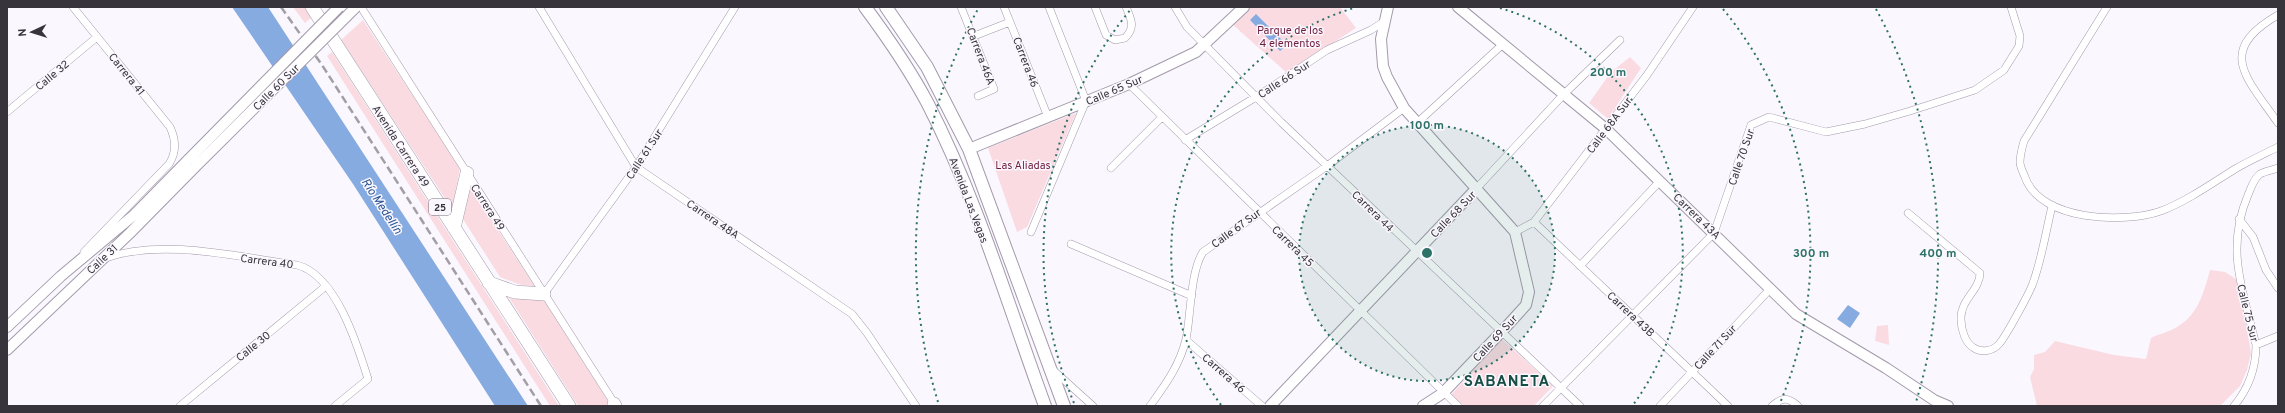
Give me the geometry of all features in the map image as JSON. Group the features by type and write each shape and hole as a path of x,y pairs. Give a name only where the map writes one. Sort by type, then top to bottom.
{"highway":[{"name":"Avenida Carrera 49","path":"312,7 569,406"},
{"path":"454,228 467,173"},
{"path":"489,283 515,292 544,294"}],"main road":[{"name":"Avenida Las Vegas","path":"865,7 916,83 944,137 974,211 1045,406"},
{"name":"Avenida Las Vegas","path":"886,7 927,67 970,149 1064,406"}],"street":[{"name":"Carrera 41","path":"73,7 170,127 175,143"},
{"name":"Calle 60 Sur","path":"192,163 339,7"},
{"name":"Carrera 48A","path":"539,7 636,167 852,314 867,333 916,406"},
{"name":"Calle 61 Sur","path":"544,294 636,167 734,7"},
{"name":"Carrera 46A","path":"961,7 974,36 994,89 978,96"},
{"name":"Carrera 46","path":"1004,7 1048,117"},
{"path":"1031,232 1086,101 1049,7"},
{"path":"1095,7 1106,35 1111,38 1125,38 1132,28 1133,23 1126,7"},
{"name":"Carrera 44","path":"1175,7 1187,27 1327,166 1580,406"},
{"name":"Calle 65 Sur","path":"970,149 1129,84 1196,52 1244,7"},
{"path":"1388,7 1381,39 1383,66 1389,82 1404,108 1514,232"},
{"name":"Carrera 43A","path":"1458,7 1606,129 1796,314 1886,368 1934,400 1948,406"},
{"name":"Calle 68A Sur","path":"1514,232 1534,222 1646,75 1693,7"},
{"name":"Calle 70 Sur","path":"1543,406 1714,233 1752,125 1769,117 1826,132 1903,113 1975,90 2004,70 2020,46 2020,36 2011,7"},
{"path":"2107,7 2024,141 2020,163 2027,184 2052,206 2070,212 2100,217 2138,215 2160,211 2187,198 2236,169 2278,147"},
{"name":"Calle 60 Sur","path":"192,163 361,8"},
{"name":"Carrera 49","path":"361,8 615,405"},
{"path":"2278,15 2253,30 2245,43 2241,64 2245,75 2278,123"},
{"name":"Calle 66 Sur","path":"1185,140 1257,96 1327,50 1371,30 1385,21"},
{"path":"974,36 1010,22"},
{"name":"Calle 32","path":"7,112 97,37"},
{"name":"Calle 68 Sur","path":"1270,406 1417,252 1564,94 1620,40"},
{"path":"1417,123 1503,44"},
{"name":"Carrera 45","path":"1129,84 1443,393 1458,406"},
{"name":"Calle 67 Sur","path":"1150,406 1172,376 1186,340 1197,266 1203,252 1327,166 1404,108"},
{"path":"1111,168 1162,117"},
{"name":"Calle 31","path":"7,328 61,276 169,164 173,158 175,143"},
{"name":"Calle 31","path":"7,350 100,260 192,163"},
{"name":"Calle 31","path":"61,276 122,227 192,163"},
{"path":"2278,168 2260,174 2255,181 2240,217 2253,237 2266,270 2278,288"},
{"path":"1580,266 1660,181"},
{"path":"1908,213 1980,273 1980,281 1965,300 1961,317 1962,328 1970,346 1977,350 1987,351 1999,345 2033,284 2052,206"},
{"name":"Calle 75 Sur","path":"2234,406 2248,388 2254,368 2256,345 2236,264 2240,217"},
{"name":"Carrera 43B","path":"1534,222 1728,406"},
{"name":"Calle 69 Sur","path":"1423,406 1443,393 1526,306 1529,299 1528,288 1514,232"},
{"path":"1071,244 1192,296"},
{"name":"Carrera 40","path":"100,260 130,251 174,249 297,265 310,270 326,286 348,324 368,379 335,406"},
{"name":"Calle 30","path":"180,406 326,286"},
{"name":"Calle 71 Sur","path":"1660,406 1771,288"},
{"path":"2256,345 2278,336"},
{"name":"Carrera 46","path":"1186,340 1262,406"},
{"path":"1050,367 1092,406"},
{"path":"1772,406 1779,399 1786,398 1798,406"}],"green space":[{"path":"293,7 305,7 312,17 305,23"},
{"name":"Parque de los 4 elementos","path":"1251,7 1340,7 1356,28 1287,73 1232,24"},
{"path":"363,20 460,168 452,209 341,40"},
{"path":"332,52 559,406 550,406 327,56"},
{"path":"1630,57 1641,68 1608,119 1589,103 1611,72"},
{"name":"Las Aliadas","path":"1076,113 1027,227 1017,232 988,148"},
{"path":"468,184 535,287 518,284 500,277 461,216"},
{"path":"2210,270 2225,272 2236,279 2240,289 2251,353 2247,370 2240,386 2220,406 2037,406 2030,377 2034,369 2034,355 2045,352 2055,341 2114,355 2146,359 2151,338 2177,327 2190,316 2199,302"},
{"path":"508,296 543,299 611,406 578,406"},
{"path":"1888,325 1889,345 1875,341 1877,326"},
{"path":"1502,339 1553,386 1534,406 1464,406 1451,395"}],"water":[{"name":"Río Medellín","path":"232,7 268,7 528,406 495,406 353,184"},
{"path":"1256,14 1287,45 1280,51 1250,20"},
{"path":"1848,305 1860,313 1850,328 1837,319"}],"railway":[{"path":"281,7 322,65 541,406"}],"district":[{"name":"SABANETA","path":"1507,381"}]}
